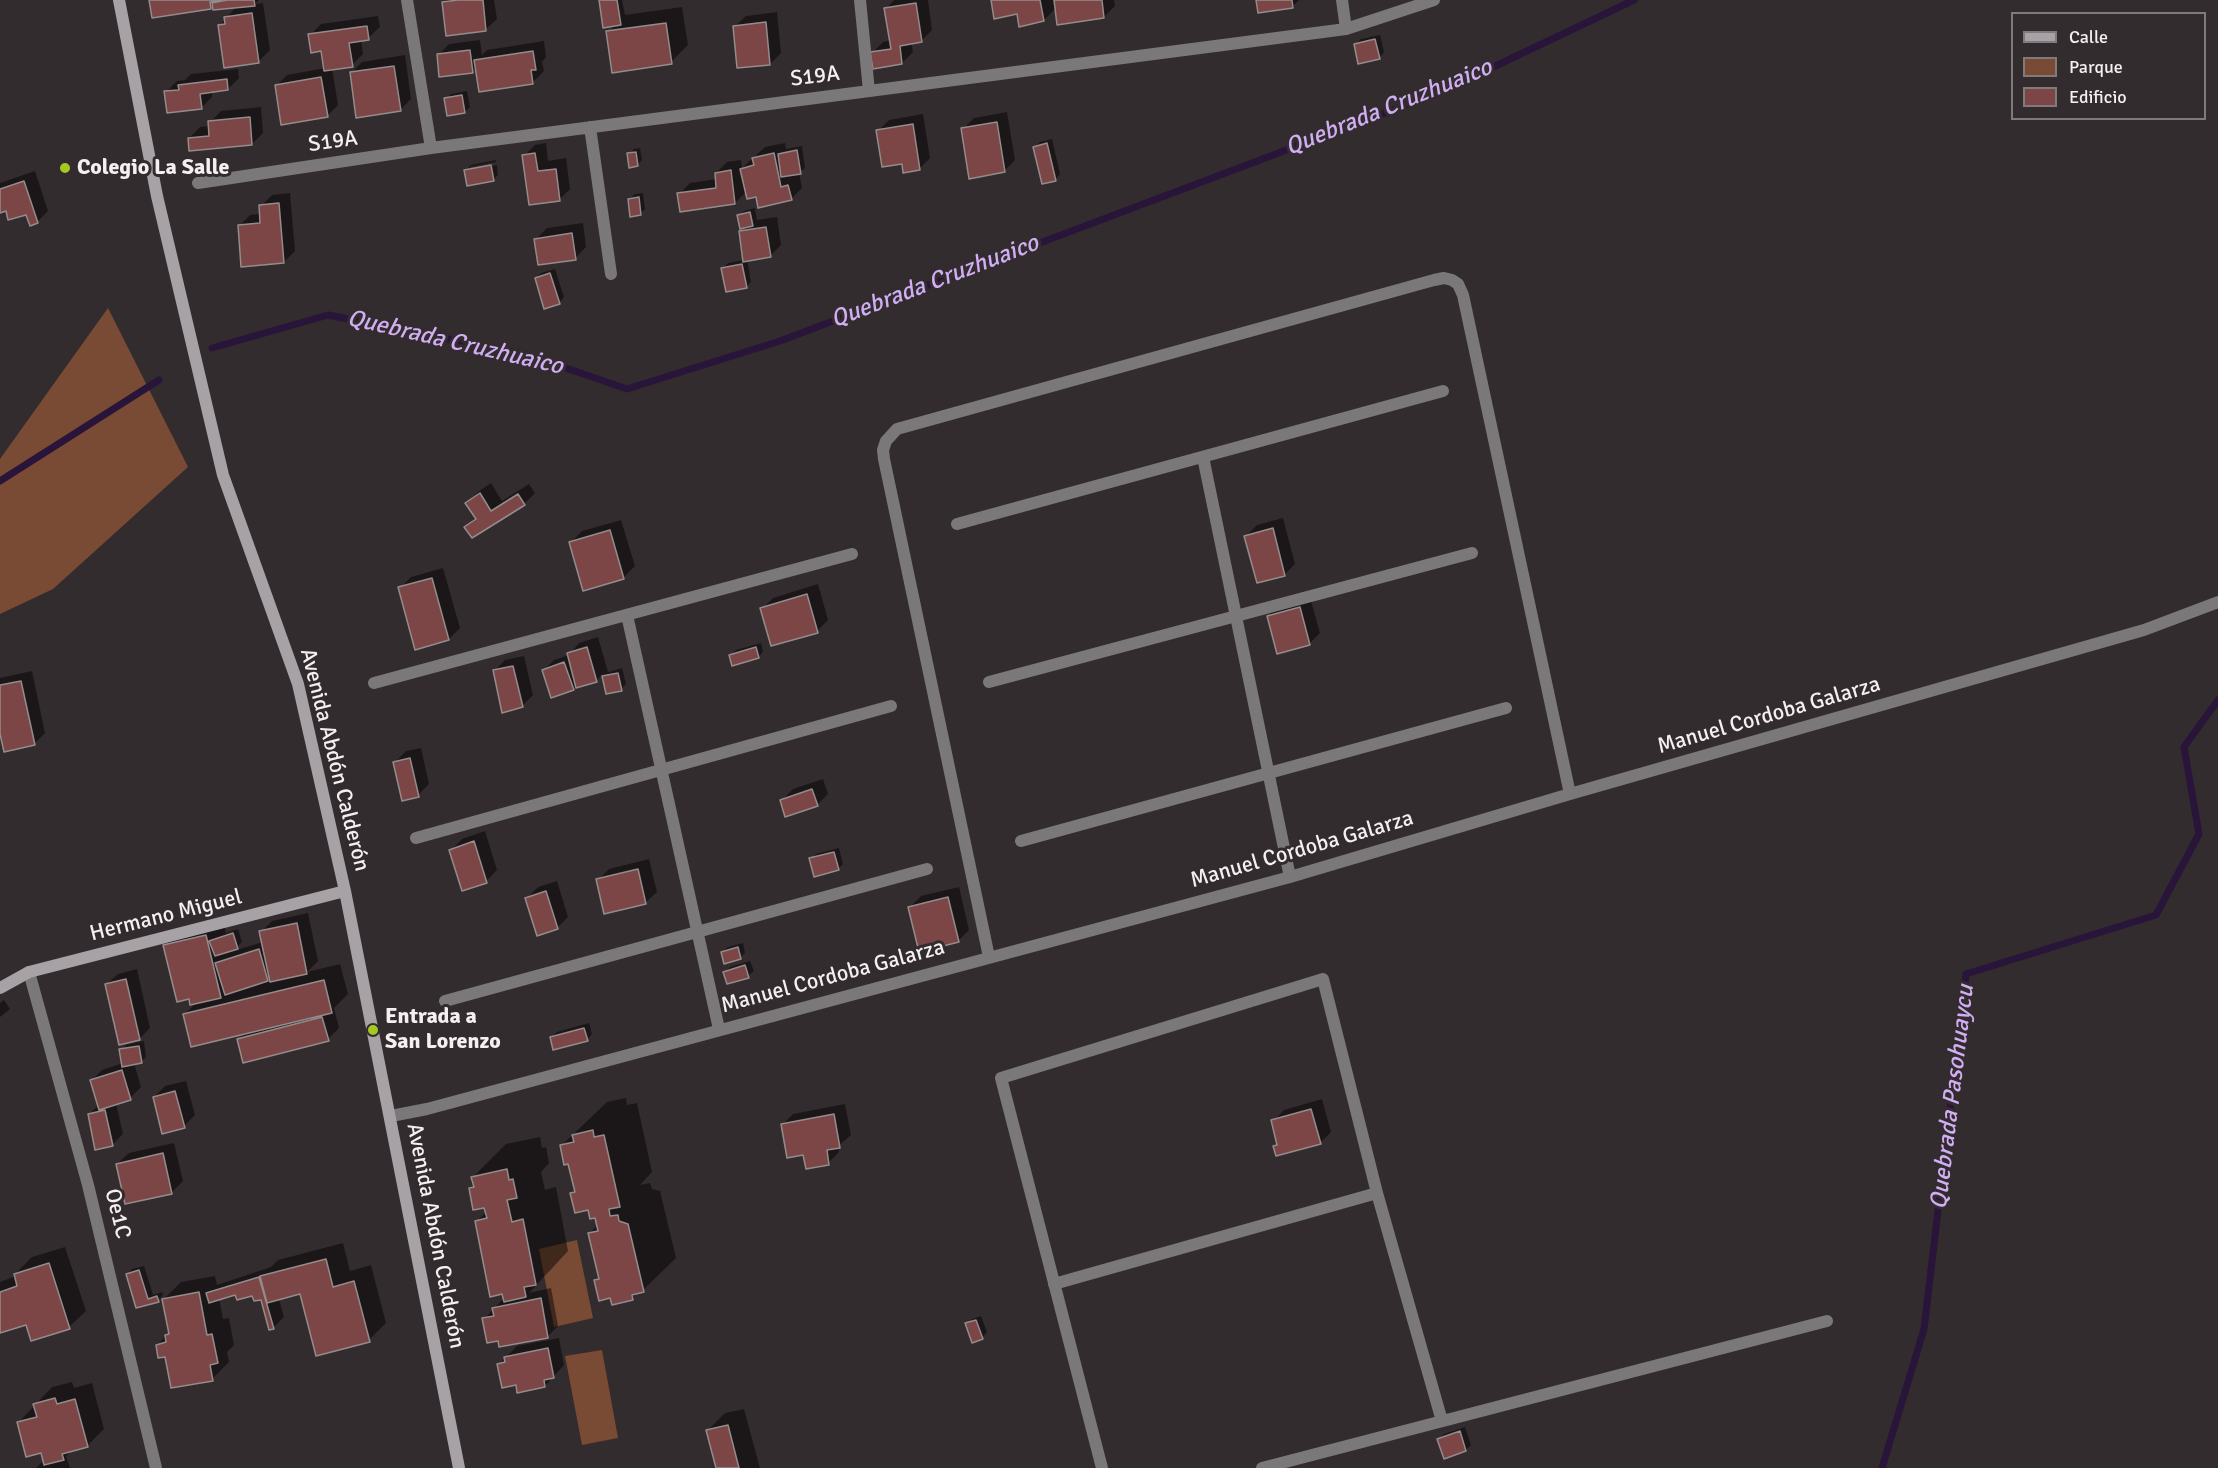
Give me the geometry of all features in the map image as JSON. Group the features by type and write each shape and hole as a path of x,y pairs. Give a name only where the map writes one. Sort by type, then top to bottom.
{"street":[{"name":"Avenida Abdón Calderón","path":"119,0 157,196 223,476 298,684 345,891 459,1468"},
{"path":"407,0 431,148"},
{"path":"860,0 869,91"},
{"path":"1342,0 1346,29"},
{"name":"S19A","path":"198,183 431,148 1346,29 1434,0"},
{"path":"590,127 611,274"},
{"path":"989,957 884,459 883,450 890,435 897,429 1434,280 1444,278 1452,280 1458,284 1463,295 1570,794"},
{"path":"957,524 1443,391"},
{"path":"1203,457 1290,877"},
{"path":"989,682 1472,553"},
{"path":"374,683 852,554"},
{"name":"Manuel Cordoba Galarza","path":"391,1116 426,1109 1290,877 1570,794 2144,630 2218,602"},
{"path":"627,615 719,1029"},
{"path":"416,838 891,706"},
{"path":"1021,842 1506,708"},
{"path":"445,1001 927,869"},
{"name":"Hermano Miguel","path":"0,988 29,972 345,891"},
{"name":"Oe1C","path":"29,972 88,1185 156,1468"},
{"path":"1102,1468 1001,1078 1323,979 1377,1193 1442,1421"},
{"path":"1054,1284 1377,1193"},
{"path":"1262,1468 1304,1463 1442,1421 1827,1321"}],"green space":[{"path":"108,308 188,467 53,589 0,614 0,459"},
{"path":"577,1240 593,1318 554,1327 539,1249"},
{"path":"602,1350 618,1438 582,1445 565,1356"}],"building":[{"path":"149,0 221,0 210,2 211,9 152,18"},
{"path":"227,0 254,0 255,6 213,10 212,3"},
{"path":"483,0 486,31 446,36 442,2"},
{"path":"599,0 617,0 621,25 603,28"},
{"path":"991,0 1040,0 1044,21 1019,27 1017,14 994,19"},
{"path":"1054,0 1102,0 1104,18 1057,25"},
{"path":"1256,0 1292,0 1293,8 1258,13"},
{"path":"916,3 922,42 900,46 902,64 873,69 870,52 891,49 884,8"},
{"path":"252,13 259,63 224,68 218,25 225,24 224,17"},
{"path":"766,22 770,65 737,68 733,26"},
{"path":"666,23 672,64 612,73 606,31"},
{"path":"367,26 369,40 349,43 353,67 324,71 321,51 311,53 308,34"},
{"path":"1375,39 1380,59 1358,64 1354,44"},
{"path":"470,50 473,73 439,77 437,54"},
{"path":"533,51 536,70 531,70 533,84 479,92 474,60"},
{"path":"394,66 401,111 356,118 350,72"},
{"path":"321,77 328,117 281,125 275,85"},
{"path":"227,79 228,90 200,94 202,109 167,113 164,91 179,90 178,85"},
{"path":"462,95 465,113 447,116 444,98"},
{"path":"250,117 252,145 189,151 188,138 209,136 208,121"},
{"path":"997,122 1005,172 969,179 961,128"},
{"path":"913,124 920,170 903,173 902,164 882,167 876,130"},
{"path":"1047,143 1056,181 1042,184 1033,147"},
{"path":"797,150 801,174 781,177 778,154"},
{"path":"636,152 638,166 629,168 627,153"},
{"path":"535,153 538,171 556,169 560,201 529,205 522,155"},
{"path":"774,153 781,187 788,185 792,200 758,208 756,197 747,199 740,169 754,165 752,158"},
{"path":"491,165 494,181 467,186 464,170"},
{"path":"731,170 735,204 680,212 677,193 716,188 715,173"},
{"path":"24,181 38,223 30,226 26,215 8,220 6,211 0,213 0,189"},
{"path":"639,197 641,215 630,217 628,199"},
{"path":"279,203 284,263 241,267 238,225 260,223 259,205"},
{"path":"750,212 753,226 740,229 737,215"},
{"path":"766,227 771,257 743,262 739,231"},
{"path":"572,233 576,260 538,265 534,239"},
{"path":"742,264 747,288 726,292 721,268"},
{"path":"550,273 560,304 544,309 535,278"},
{"path":"480,493 491,511 518,494 525,505 472,538 464,527 476,519 465,503"},
{"path":"1273,528 1285,576 1257,583 1244,536"},
{"path":"610,530 624,579 583,591 569,542"},
{"path":"432,578 449,640 415,650 398,587"},
{"path":"807,594 818,633 771,646 760,608"},
{"path":"1300,607 1310,645 1277,654 1267,616"},
{"path":"587,647 597,682 576,688 567,653"},
{"path":"756,647 759,658 732,666 729,655"},
{"path":"564,662 574,690 551,698 542,670"},
{"path":"513,666 523,707 502,713 493,670"},
{"path":"618,673 622,691 606,694 602,676"},
{"path":"21,681 35,745 4,752 0,734 0,685"},
{"path":"410,758 419,797 402,801 393,762"},
{"path":"812,789 818,806 785,817 780,800"},
{"path":"474,841 487,883 462,891 449,850"},
{"path":"834,852 839,870 814,877 809,858"},
{"path":"638,869 646,904 604,914 596,879"},
{"path":"546,891 558,929 537,936 525,898"},
{"path":"948,897 959,942 919,952 908,907"},
{"path":"297,923 307,974 270,982 259,931"},
{"path":"233,933 238,949 215,956 209,941"},
{"path":"206,935 221,998 190,1005 189,999 177,1002 163,945"},
{"path":"738,947 741,959 724,964 721,952"},
{"path":"259,949 268,981 225,995 215,963"},
{"path":"745,965 749,978 727,984 723,972"},
{"path":"126,979 140,1040 119,1045 105,984"},
{"path":"324,980 332,1013 191,1047 183,1014"},
{"path":"322,1017 329,1041 243,1063 237,1039"},
{"path":"584,1028 588,1041 553,1050 550,1037"},
{"path":"139,1046 142,1063 122,1067 119,1049"},
{"path":"122,1070 131,1100 99,1110 90,1080"},
{"path":"175,1091 185,1128 162,1134 153,1097"},
{"path":"1311,1109 1321,1144 1276,1156 1273,1146 1277,1145 1271,1120"},
{"path":"105,1110 113,1146 95,1150 88,1114"},
{"path":"834,1114 840,1148 827,1150 829,1165 806,1169 803,1155 787,1158 781,1124"},
{"path":"593,1130 594,1137 604,1135 620,1207 609,1209 610,1216 618,1215 619,1221 628,1224 644,1292 632,1295 633,1300 612,1305 610,1298 599,1301 594,1280 599,1279 588,1233 598,1231 595,1218 590,1219 588,1210 575,1213 570,1193 575,1192 568,1164 564,1165 560,1145 574,1142 572,1135"},
{"path":"163,1153 172,1194 125,1204 116,1164"},
{"path":"507,1169 509,1180 513,1179 517,1198 507,1200 512,1222 523,1219 536,1285 524,1287 526,1297 504,1302 502,1294 490,1297 475,1221 487,1218 484,1208 473,1210 469,1188 474,1187 471,1177"},
{"path":"326,1259 333,1287 354,1281 370,1342 316,1356 300,1294 267,1303 260,1276"},
{"path":"49,1263 70,1329 31,1341 26,1325 0,1333 0,1292 17,1286 14,1274"},
{"path":"139,1270 148,1299 157,1296 159,1302 136,1308 126,1274"},
{"path":"259,1277 274,1329 269,1330 261,1300 254,1301 252,1296 237,1300 235,1295 209,1303 206,1293"},
{"path":"199,1292 207,1335 212,1334 218,1363 210,1365 213,1381 171,1388 165,1357 158,1358 156,1345 166,1342 165,1335 169,1334 162,1299"},
{"path":"541,1298 548,1338 499,1347 498,1341 487,1343 482,1318 494,1316 492,1308"},
{"path":"976,1320 983,1339 972,1343 965,1323"},
{"path":"548,1348 554,1378 544,1380 545,1387 517,1393 516,1385 502,1388 497,1364 505,1362 504,1357"},
{"path":"55,1398 57,1404 75,1399 88,1447 62,1454 64,1460 44,1465 41,1453 26,1457 17,1422 37,1417 33,1404"},
{"path":"728,1425 739,1468 716,1468 706,1430"},
{"path":"1460,1431 1466,1451 1444,1459 1437,1439"}],"waterway":[{"name":"Quebrada Cruzhuaico","path":"212,348 328,315 528,355 627,389 780,341 1443,91 1634,0"},
{"name":"Quebrada Cruzhuaico","path":"0,481 159,380"},
{"name":"Quebrada Pasohuaycu","path":"1882,1468 1924,1329 1966,974 2156,915 2199,834 2184,747 2218,700"}],"place":[{"name":"Colegio La Salle","path":"65,168"},
{"name":"Entrada a San Lorenzo","path":"373,1030"}]}
